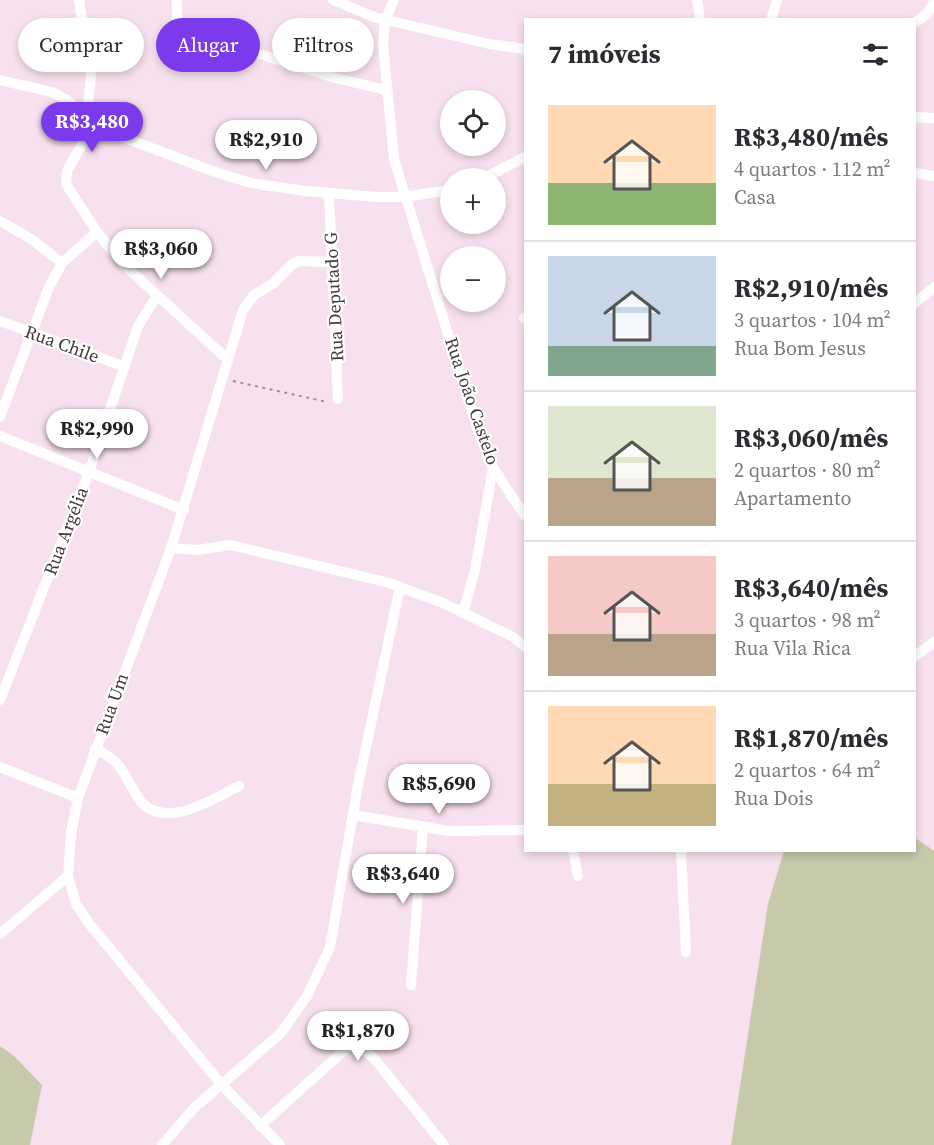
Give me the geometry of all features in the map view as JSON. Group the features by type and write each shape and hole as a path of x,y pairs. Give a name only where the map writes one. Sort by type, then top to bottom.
{"street":[{"path":"79,0 91,75 90,119 64,180 97,232 122,263 228,360"},
{"path":"177,0 178,18"},
{"path":"333,0 385,20 489,44 524,49"},
{"name":"Rua João Castelo","path":"394,0 385,20 383,44 394,159 478,431 493,468 524,514"},
{"path":"697,0 700,18"},
{"path":"772,18 777,0"},
{"path":"916,22 926,15 934,3"},
{"path":"260,54 335,78 386,90"},
{"path":"0,80 52,92 67,100 109,132 231,178 329,194 404,197 440,192"},
{"path":"916,117 934,118"},
{"path":"504,168 524,158"},
{"path":"916,173 934,176"},
{"name":"Rua Deputado G","path":"329,194 338,399"},
{"path":"0,221 31,239 62,263"},
{"path":"0,417 49,287 62,263 97,232"},
{"name":"Rua Um","path":"280,1145 221,1084 88,922 76,903 68,876 71,833 78,798 184,510 243,310 254,295 274,283 298,261 331,262"},
{"path":"916,302 934,287"},
{"name":"Rua Argélia","path":"0,699 89,472 138,326 157,296"},
{"name":"Rua Chile","path":"0,321 125,367"},
{"path":"0,436 184,510"},
{"path":"463,613 475,570 493,468"},
{"path":"171,548 197,550 230,545 400,587 463,613 513,637 524,646"},
{"path":"162,1145 194,1108 281,1033 295,1016 318,974 335,926 353,815 400,587"},
{"path":"916,656 934,642"},
{"path":"95,749 117,760 139,799 153,809 175,813 188,811 239,786"},
{"path":"0,767 78,798"},
{"path":"353,815 423,827 482,832 524,830"},
{"path":"411,986 423,827"},
{"path":"573,852 578,876"},
{"path":"681,852 686,951"},
{"path":"0,934 68,876"},
{"path":"260,1126 348,1047 358,1045 373,1057 444,1145"}],"path":[{"path":"223,378 319,402 331,402 338,399"}],"green space":[{"path":"916,838 934,851 934,1145 731,1145 768,904 784,852 916,852"},
{"path":"0,1046 14,1056 42,1085 30,1145 0,1145"}]}
